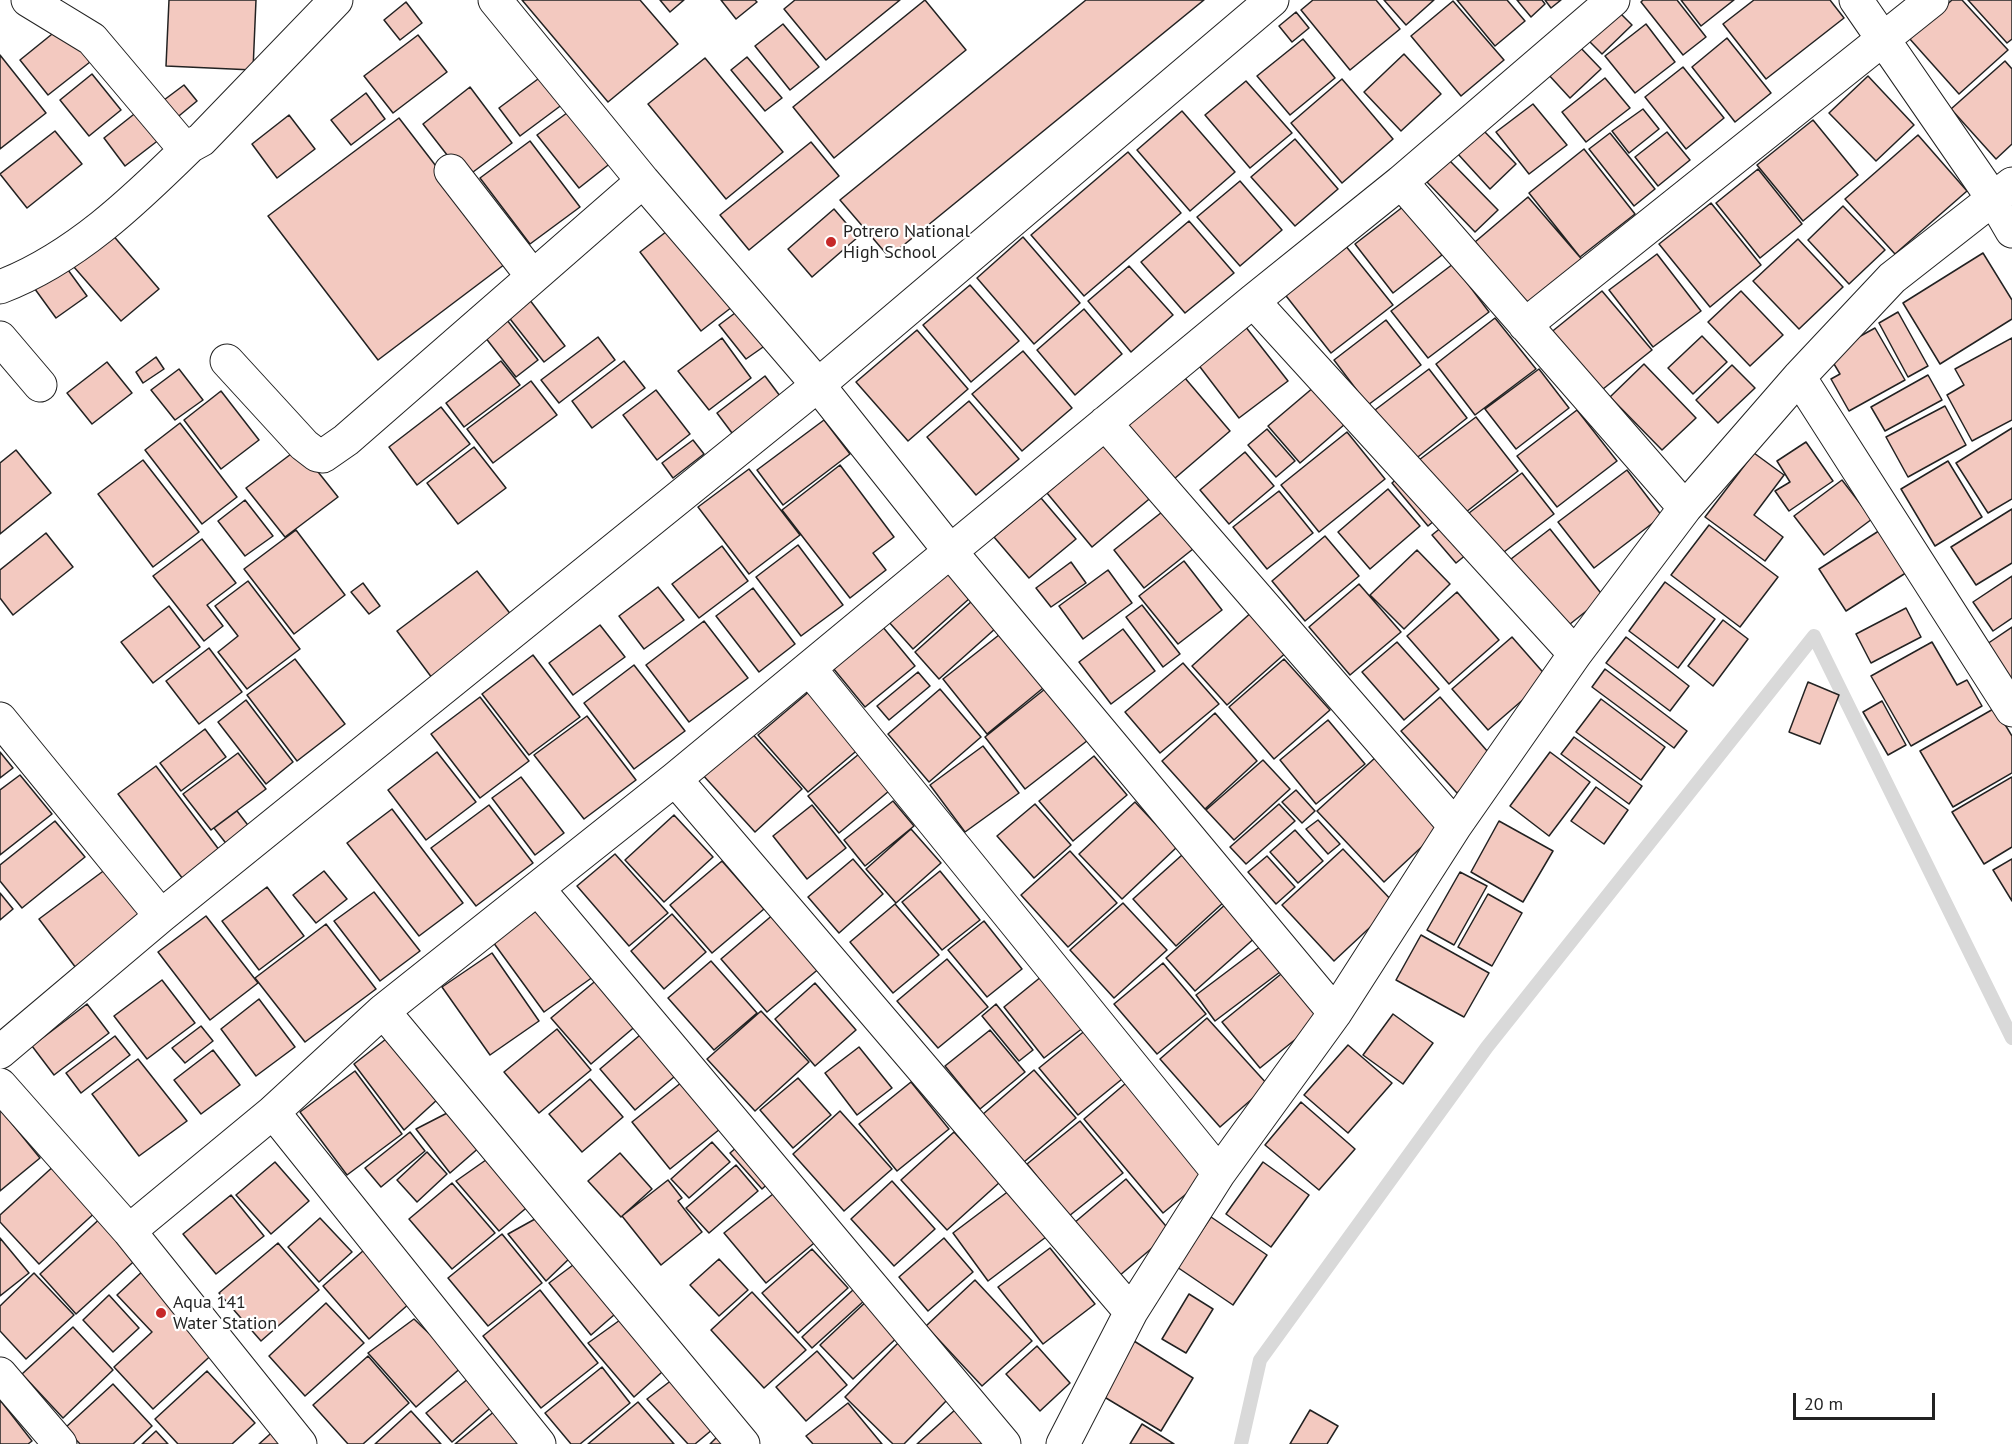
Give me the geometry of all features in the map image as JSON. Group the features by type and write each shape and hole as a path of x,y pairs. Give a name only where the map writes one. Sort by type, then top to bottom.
{"street":[{"path":"28,0 92,39 179,142 190,146"},
{"path":"0,287 33,274 130,205 190,146 201,140 336,0"},
{"path":"495,0 644,181 818,386 950,551 1335,1013"},
{"path":"0,1052 161,916 818,386 1272,0"},
{"path":"129,1231 273,1112 383,1011 675,779 1252,300 1401,182 1613,0"},
{"path":"1856,0 1884,40 2003,192 2012,231"},
{"path":"1525,325 1932,0"},
{"path":"451,171 533,277"},
{"path":"226,361 304,445 317,456 323,456 346,440 644,181"},
{"path":"1401,182 1685,508"},
{"path":"1063,1444 1131,1312 1220,1173 1335,1013 1455,826 1575,654 1685,508 1799,376 1892,278 2003,192"},
{"path":"1252,300 1575,654"},
{"path":"0,338 40,385"},
{"path":"1799,376 2012,710"},
{"path":"1105,423 1455,826"},
{"path":"808,668 1220,1173"},
{"path":"0,719 161,916"},
{"path":"675,779 1131,1312"},
{"path":"538,889 1004,1444"},
{"path":"383,1011 743,1444"},
{"path":"0,1085 129,1231 300,1444"},
{"path":"273,1112 539,1444"},
{"path":"0,1374 60,1444"}],"building":[{"path":"169,0 256,0 253,70 166,66"},
{"path":"522,0 640,0 678,44 608,102"},
{"path":"660,0 684,0 670,12"},
{"path":"721,0 755,0 757,2 736,19"},
{"path":"795,0 900,0 826,60 784,9"},
{"path":"925,0 966,50 834,158 793,107"},
{"path":"1086,0 1204,0 889,257 840,200"},
{"path":"1313,0 1376,0 1400,29 1350,70 1301,10"},
{"path":"1384,0 1434,0 1406,25"},
{"path":"1457,0 1507,0 1525,21 1495,46"},
{"path":"1517,0 1542,0 1545,4 1531,17"},
{"path":"1545,0 1561,0 1551,8"},
{"path":"1643,0 1677,0 1706,37 1683,55 1641,2"},
{"path":"1681,0 1734,0 1701,26"},
{"path":"1754,0 1830,0 1844,18 1766,79 1723,24"},
{"path":"1952,0 1962,0 2008,50 1959,94 1909,38"},
{"path":"1968,0 2012,0 2012,39 2007,43"},
{"path":"1453,1 1504,60 1461,96 1411,36"},
{"path":"406,2 422,23 400,40 384,20"},
{"path":"1616,9 1632,25 1602,54 1586,38"},
{"path":"1296,12 1309,28 1292,42 1279,26"},
{"path":"783,24 819,67 790,90 755,46"},
{"path":"1646,24 1675,62 1635,93 1605,56"},
{"path":"62,26 90,62 48,95 20,60"},
{"path":"418,35 447,72 393,113 364,76"},
{"path":"1727,38 1771,93 1735,122 1692,67"},
{"path":"1303,39 1335,78 1290,115 1257,76"},
{"path":"1577,44 1601,69 1570,98 1547,73"},
{"path":"1404,54 1441,94 1401,131 1364,92"},
{"path":"0,55 46,113 0,149"},
{"path":"747,57 782,98 765,111 731,70"},
{"path":"705,58 783,152 726,199 648,104"},
{"path":"2005,61 2012,69 2012,144 1996,159 1951,109"},
{"path":"1683,67 1724,118 1686,149 1645,97"},
{"path":"92,74 121,110 89,136 60,100"},
{"path":"542,76 563,104 520,136 499,108"},
{"path":"1868,76 1914,125 1876,161 1829,113"},
{"path":"1605,78 1630,108 1586,142 1562,112"},
{"path":"1342,79 1393,139 1342,183 1291,123"},
{"path":"1246,81 1292,133 1250,168 1205,115"},
{"path":"184,85 197,101 174,120 160,103"},
{"path":"470,87 512,143 465,178 423,124"},
{"path":"366,93 385,119 351,145 331,120"},
{"path":"1533,104 1567,145 1529,174 1496,132"},
{"path":"1643,109 1659,129 1629,153 1612,131"},
{"path":"571,110 612,162 579,188 537,135"},
{"path":"138,111 160,139 125,166 104,138"},
{"path":"1182,111 1235,172 1190,211 1137,150"},
{"path":"289,115 315,149 277,178 252,144"},
{"path":"399,118 509,261 378,360 268,216"},
{"path":"1813,120 1858,175 1803,221 1757,165"},
{"path":"1482,129 1516,164 1490,189 1457,153"},
{"path":"55,131 82,164 27,208 0,174"},
{"path":"1667,132 1690,160 1658,186 1635,157"},
{"path":"1610,133 1655,189 1634,206 1589,149"},
{"path":"1918,135 1967,191 1895,254 1845,199"},
{"path":"1295,139 1338,189 1295,226 1251,177"},
{"path":"530,141 580,207 530,244 480,178"},
{"path":"811,142 839,176 749,250 720,215"},
{"path":"1584,149 1635,214 1580,257 1529,193"},
{"path":"1128,152 1181,213 1084,296 1031,235"},
{"path":"1450,161 1498,210 1475,232 1427,182"},
{"path":"1758,169 1802,224 1760,258 1716,203"},
{"path":"1240,181 1282,230 1240,266 1197,217"},
{"path":"1528,197 1585,263 1531,308 1475,242"},
{"path":"1711,203 1761,265 1710,307 1659,244"},
{"path":"1404,206 1442,255 1393,293 1355,244"},
{"path":"1843,206 1885,250 1849,284 1808,240"},
{"path":"834,209 858,237 812,277 788,249"},
{"path":"1189,221 1234,273 1185,313 1141,262"},
{"path":"105,226 159,289 121,321 67,259"},
{"path":"671,228 732,307 701,331 640,252"},
{"path":"1023,237 1080,303 1034,344 977,278"},
{"path":"1798,239 1843,287 1799,329 1753,281"},
{"path":"1345,245 1393,305 1331,353 1283,292"},
{"path":"1983,253 2012,300 2012,319 1940,364 1903,303"},
{"path":"1657,254 1701,311 1653,347 1609,290"},
{"path":"63,263 87,296 56,318 32,285"},
{"path":"1453,264 1489,312 1428,358 1391,311"},
{"path":"1129,266 1173,315 1131,352 1088,301"},
{"path":"970,285 1019,341 971,382 923,325"},
{"path":"1602,291 1652,350 1598,393 1549,334"},
{"path":"1741,291 1783,335 1750,366 1708,322"},
{"path":"529,299 565,346 544,362 507,315"},
{"path":"1084,309 1122,354 1075,395 1037,350"},
{"path":"739,310 766,345 746,359 719,325"},
{"path":"500,311 538,360 516,377 478,328"},
{"path":"1898,312 1928,366 1908,377 1879,323"},
{"path":"1495,318 1536,369 1475,415 1436,364"},
{"path":"1386,320 1421,365 1368,405 1334,360"},
{"path":"1245,326 1288,381 1239,418 1197,363"},
{"path":"1875,328 1905,380 1849,411 1831,379 1840,374 1828,354"},
{"path":"917,330 968,389 908,441 856,382"},
{"path":"1702,336 1727,362 1693,394 1668,368"},
{"path":"598,337 615,360 559,403 541,380"},
{"path":"722,338 751,378 709,410 678,371"},
{"path":"2012,338 2012,420 1972,441 1947,395 1964,385 1955,369"},
{"path":"1023,351 1072,408 1022,451 972,394"},
{"path":"156,357 164,369 143,383 136,372"},
{"path":"501,361 520,385 464,427 446,403"},
{"path":"624,361 645,388 592,428 572,401"},
{"path":"107,362 132,393 92,424 67,393"},
{"path":"1644,364 1696,418 1662,450 1610,397"},
{"path":"1732,365 1755,388 1718,423 1696,400"},
{"path":"179,369 203,400 175,420 151,390"},
{"path":"1429,369 1467,418 1414,460 1375,410"},
{"path":"1539,369 1569,408 1516,449 1485,409"},
{"path":"1179,371 1230,431 1174,479 1123,419"},
{"path":"1928,375 1942,400 1885,431 1871,407"},
{"path":"765,376 780,396 732,433 717,413"},
{"path":"531,381 557,415 493,463 467,429"},
{"path":"1314,387 1345,424 1300,463 1268,426"},
{"path":"656,390 690,434 657,460 623,415"},
{"path":"221,391 259,440 221,469 184,420"},
{"path":"969,401 1019,459 976,495 927,437"},
{"path":"1945,406 1966,445 1908,477 1886,437"},
{"path":"441,407 470,444 417,485 389,447"},
{"path":"1577,410 1617,461 1557,507 1517,456"},
{"path":"1476,417 1518,471 1461,516 1419,460"},
{"path":"824,420 850,454 783,505 757,470"},
{"path":"180,423 237,497 202,524 145,450"},
{"path":"2012,428 2012,499 1988,513 1956,463"},
{"path":"1267,429 1295,461 1276,477 1248,445"},
{"path":"1347,432 1385,479 1319,532 1281,485"},
{"path":"693,440 704,454 673,478 662,463"},
{"path":"1108,441 1154,495 1092,547 1047,493"},
{"path":"1806,442 1833,481 1789,511 1775,491 1790,482 1777,461"},
{"path":"474,447 506,488 458,524 427,483"},
{"path":"299,448 338,497 285,537 246,488"},
{"path":"16,450 51,493 0,534 0,463"},
{"path":"1245,452 1274,486 1229,524 1200,490"},
{"path":"1754,453 1784,475 1754,515 1783,537 1765,561 1705,517"},
{"path":"143,460 199,532 153,567 98,494"},
{"path":"1948,461 1982,517 1935,546 1901,489"},
{"path":"840,465 894,537 873,553 886,570 850,598 782,510"},
{"path":"749,469 800,535 749,574 698,507"},
{"path":"1627,470 1662,516 1594,568 1558,522"},
{"path":"1406,471 1442,514 1428,526 1392,483"},
{"path":"1522,473 1554,514 1500,555 1469,513"},
{"path":"1842,480 1872,519 1824,555 1794,516"},
{"path":"1388,489 1420,526 1370,569 1338,532"},
{"path":"1279,491 1313,533 1267,569 1233,527"},
{"path":"1041,498 1076,539 1029,578 994,537"},
{"path":"245,500 273,536 245,556 218,521"},
{"path":"2012,509 2012,563 1976,585 1951,547"},
{"path":"1162,512 1193,549 1144,588 1114,550"},
{"path":"1448,522 1472,550 1456,563 1432,535"},
{"path":"1709,525 1778,577 1740,627 1671,575"},
{"path":"1885,527 1912,569 1846,611 1819,569"},
{"path":"1550,529 1604,597 1565,628 1511,559"},
{"path":"296,530 345,595 294,634 244,569"},
{"path":"46,533 73,567 13,615 0,598 0,570"},
{"path":"1325,536 1359,576 1305,621 1272,581"},
{"path":"202,539 236,583 207,605 223,626 204,641 153,576"},
{"path":"798,545 843,605 801,636 756,577"},
{"path":"722,546 748,581 699,618 672,584"},
{"path":"1417,550 1450,584 1404,629 1370,595"},
{"path":"1184,561 1222,610 1178,644 1139,596"},
{"path":"1071,562 1086,583 1051,607 1036,588"},
{"path":"946,570 970,598 913,649 888,621"},
{"path":"1108,570 1132,603 1083,639 1059,606"},
{"path":"477,571 519,625 438,686 397,631"},
{"path":"2012,576 2012,618 1993,631 1973,602"},
{"path":"248,581 300,649 247,689 218,652 238,636 215,606"},
{"path":"1665,582 1715,619 1678,668 1629,631"},
{"path":"363,583 380,606 369,614 351,592"},
{"path":"1359,584 1401,632 1350,675 1309,627"},
{"path":"658,587 684,620 644,649 619,616"},
{"path":"753,588 795,644 759,672 716,616"},
{"path":"1457,592 1499,640 1449,684 1407,636"},
{"path":"972,601 996,628 939,679 915,652"},
{"path":"1142,605 1180,654 1163,667 1126,617"},
{"path":"169,606 200,647 153,683 121,642"},
{"path":"1906,608 1921,637 1871,663 1856,634"},
{"path":"1254,610 1289,650 1227,705 1192,666"},
{"path":"1723,620 1748,639 1713,686 1688,666"},
{"path":"704,621 748,678 689,722 646,665"},
{"path":"600,625 625,657 573,695 549,663"},
{"path":"882,626 915,666 865,707 833,668"},
{"path":"2012,627 2012,682 1987,644"},
{"path":"1123,629 1155,671 1111,704 1079,662"},
{"path":"1004,631 1048,684 987,734 943,679"},
{"path":"1512,637 1548,678 1488,730 1452,689"},
{"path":"1626,637 1689,686 1670,711 1606,663"},
{"path":"1397,642 1439,689 1404,720 1362,672"},
{"path":"1932,642 1957,685 1967,680 1982,706 1911,746 1871,676"},
{"path":"209,648 242,692 199,724 166,681"},
{"path":"533,655 580,717 529,755 482,694"},
{"path":"295,659 345,724 297,761 247,695"},
{"path":"1284,659 1330,710 1274,759 1229,707"},
{"path":"1183,663 1219,704 1160,753 1125,712"},
{"path":"634,665 685,731 634,769 584,703"},
{"path":"1605,669 1687,731 1674,748 1592,687"},
{"path":"918,672 930,686 889,720 877,706"},
{"path":"1808,682 1839,695 1820,744 1789,732"},
{"path":"1050,685 1092,737 1025,789 985,737"},
{"path":"940,689 981,737 929,782 888,734"},
{"path":"811,690 861,747 808,792 758,735"},
{"path":"480,697 529,761 480,798 431,734"},
{"path":"1440,697 1495,760 1457,793 1401,731"},
{"path":"1601,699 1665,747 1641,780 1576,732"},
{"path":"246,700 293,762 266,784 218,722"},
{"path":"1882,701 1906,745 1888,755 1863,712"},
{"path":"1995,708 2012,736 2012,773 1953,807 1920,751"},
{"path":"1215,713 1257,761 1205,809 1162,761"},
{"path":"587,716 636,780 584,819 534,755"},
{"path":"1328,720 1365,764 1316,804 1280,760"},
{"path":"205,729 226,757 181,791 160,763"},
{"path":"749,730 802,789 755,832 701,773"},
{"path":"1574,737 1642,786 1629,804 1561,754"},
{"path":"983,746 1019,793 965,832 930,785"},
{"path":"0,752 13,768 0,778"},
{"path":"437,752 476,802 426,840 388,790"},
{"path":"1550,752 1590,782 1549,836 1510,806"},
{"path":"238,753 266,789 211,830 183,794"},
{"path":"859,754 889,791 839,833 808,796"},
{"path":"1094,756 1127,795 1073,841 1039,801"},
{"path":"1376,757 1443,827 1384,882 1317,811"},
{"path":"1263,760 1290,789 1234,840 1206,810"},
{"path":"156,766 223,855 186,883 118,794"},
{"path":"20,775 52,814 0,855 0,790"},
{"path":"521,777 564,833 535,855 492,798"},
{"path":"2012,777 2012,847 1984,864 1952,812"},
{"path":"1596,787 1628,810 1604,844 1571,821"},
{"path":"1296,790 1315,811 1302,823 1282,802"},
{"path":"893,801 914,826 865,866 844,840"},
{"path":"1135,802 1177,847 1122,899 1079,854"},
{"path":"1035,804 1071,845 1034,878 997,836"},
{"path":"1279,804 1295,821 1246,864 1230,847"},
{"path":"489,805 533,863 476,906 431,848"},
{"path":"812,805 846,848 807,879 773,836"},
{"path":"392,809 463,903 419,936 347,843"},
{"path":"237,811 254,833 232,851 214,828"},
{"path":"674,815 713,857 664,902 625,860"},
{"path":"1318,820 1340,844 1328,854 1306,829"},
{"path":"55,821 85,857 22,908 0,881 0,865"},
{"path":"1499,821 1553,851 1523,902 1471,872"},
{"path":"911,829 941,863 896,903 866,869"},
{"path":"1295,830 1323,861 1298,883 1270,852"},
{"path":"1343,849 1395,904 1334,961 1282,905"},
{"path":"1070,851 1117,903 1068,947 1021,895"},
{"path":"615,854 668,913 629,946 577,886"},
{"path":"1182,855 1224,902 1176,946 1133,899"},
{"path":"1267,856 1295,887 1276,904 1248,872"},
{"path":"853,859 883,894 839,933 808,897"},
{"path":"2012,859 2012,901 1993,870"},
{"path":"722,861 764,909 712,953 670,905"},
{"path":"110,866 147,915 76,968 39,919"},
{"path":"324,871 347,899 316,923 293,895"},
{"path":"940,871 980,920 942,950 902,902"},
{"path":"1460,872 1487,886 1454,945 1427,930"},
{"path":"267,887 304,936 259,970 222,921"},
{"path":"374,892 420,951 380,981 334,921"},
{"path":"0,893 13,909 0,920"},
{"path":"1488,894 1522,913 1492,966 1458,947"},
{"path":"1123,903 1167,950 1114,998 1070,950"},
{"path":"1227,903 1257,936 1195,991 1166,958"},
{"path":"546,904 597,974 544,1012 493,942"},
{"path":"895,904 939,955 893,993 850,942"},
{"path":"775,913 821,967 767,1012 721,959"},
{"path":"672,914 706,952 664,989 631,951"},
{"path":"206,916 258,983 210,1020 158,952"},
{"path":"984,921 1022,969 987,997 948,950"},
{"path":"326,924 376,989 305,1042 255,978"},
{"path":"1421,935 1489,973 1464,1017 1396,980"},
{"path":"1261,946 1280,972 1215,1021 1196,995"},
{"path":"492,953 539,1021 490,1055 442,987"},
{"path":"947,959 988,1007 938,1048 897,1001"},
{"path":"711,961 757,1013 714,1050 668,998"},
{"path":"1163,963 1206,1014 1157,1054 1114,1004"},
{"path":"1286,970 1323,1017 1260,1068 1222,1022"},
{"path":"1047,972 1088,1024 1044,1058 1004,1007"},
{"path":"599,978 638,1024 591,1064 551,1018"},
{"path":"162,980 195,1023 147,1059 114,1016"},
{"path":"815,983 856,1030 815,1066 775,1019"},
{"path":"259,999 295,1047 256,1076 221,1029"},
{"path":"87,1004 109,1033 54,1075 32,1046"},
{"path":"996,1004 1033,1050 1019,1061 982,1016"},
{"path":"761,1011 809,1062 755,1111 707,1059"},
{"path":"1393,1014 1433,1043 1403,1084 1363,1055"},
{"path":"1207,1018 1268,1085 1220,1127 1160,1059"},
{"path":"201,1026 213,1041 185,1063 172,1048"},
{"path":"557,1029 591,1070 539,1113 504,1072"},
{"path":"1087,1029 1127,1075 1078,1115 1039,1068"},
{"path":"646,1030 681,1071 635,1110 600,1069"},
{"path":"990,1030 1025,1072 980,1109 945,1066"},
{"path":"115,1036 130,1055 81,1093 66,1073"},
{"path":"386,1039 438,1099 404,1130 354,1064"},
{"path":"1348,1045 1392,1083 1348,1133 1304,1095"},
{"path":"859,1047 892,1088 857,1115 825,1073"},
{"path":"213,1050 240,1085 201,1114 174,1080"},
{"path":"138,1059 187,1121 139,1156 92,1094"},
{"path":"1034,1070 1076,1118 1024,1162 982,1115"},
{"path":"355,1071 402,1134 347,1175 300,1112"},
{"path":"1133,1077 1213,1172 1163,1213 1084,1119"},
{"path":"687,1078 725,1125 670,1169 632,1122"},
{"path":"798,1078 831,1115 793,1148 760,1110"},
{"path":"590,1079 623,1117 582,1152 549,1114"},
{"path":"911,1082 949,1129 897,1171 859,1124"},
{"path":"1301,1102 1355,1149 1319,1190 1265,1145"},
{"path":"0,1109 40,1158 0,1191"},
{"path":"453,1110 481,1146 450,1173 416,1129"},
{"path":"840,1111 892,1169 844,1211 793,1154"},
{"path":"1080,1121 1123,1173 1069,1216 1027,1164"},
{"path":"410,1132 425,1151 381,1187 365,1168"},
{"path":"954,1132 1000,1182 947,1230 901,1180"},
{"path":"712,1142 730,1162 689,1198 671,1179"},
{"path":"743,1142 774,1178 762,1189 730,1153"},
{"path":"427,1152 447,1174 417,1202 397,1180"},
{"path":"620,1153 652,1189 621,1217 588,1181"},
{"path":"493,1155 531,1204 499,1231 456,1181"},
{"path":"275,1162 309,1201 271,1234 236,1195"},
{"path":"1263,1162 1309,1195 1271,1247 1226,1214"},
{"path":"56,1164 99,1209 39,1264 0,1222 0,1215"},
{"path":"736,1165 758,1191 709,1233 686,1208"},
{"path":"1126,1179 1171,1232 1119,1276 1074,1223"},
{"path":"668,1180 682,1198 678,1201 702,1232 661,1265 622,1216"},
{"path":"892,1181 935,1229 894,1266 851,1219"},
{"path":"452,1183 495,1233 452,1269 409,1219"},
{"path":"778,1190 819,1239 766,1283 724,1233"},
{"path":"1010,1190 1046,1237 988,1281 953,1233"},
{"path":"231,1195 264,1236 216,1274 183,1234"},
{"path":"105,1214 142,1254 76,1314 40,1274"},
{"path":"1211,1217 1267,1255 1233,1305 1177,1267"},
{"path":"320,1218 352,1252 319,1282 288,1247"},
{"path":"535,1219 572,1256 546,1281 508,1234"},
{"path":"502,1234 542,1283 488,1326 448,1278"},
{"path":"0,1238 29,1273 0,1296"},
{"path":"944,1238 973,1272 928,1311 899,1277"},
{"path":"278,1243 319,1290 261,1341 219,1293"},
{"path":"372,1243 418,1296 369,1339 323,1286"},
{"path":"1050,1248 1095,1304 1043,1344 998,1287"},
{"path":"812,1249 848,1288 798,1333 762,1293"},
{"path":"719,1259 748,1290 719,1316 690,1285"},
{"path":"577,1262 622,1308 591,1335 549,1283"},
{"path":"145,1269 219,1348 153,1409 114,1367 152,1332 117,1295"},
{"path":"34,1273 74,1315 26,1359 0,1331 0,1306"},
{"path":"975,1280 1032,1341 982,1386 926,1326"},
{"path":"854,1289 865,1300 812,1348 802,1337"},
{"path":"540,1290 598,1363 541,1408 483,1336"},
{"path":"752,1292 806,1350 764,1388 711,1330"},
{"path":"1189,1294 1213,1309 1186,1353 1162,1339"},
{"path":"109,1295 139,1328 113,1352 83,1320"},
{"path":"870,1298 902,1333 853,1379 820,1345"},
{"path":"326,1303 364,1343 305,1396 269,1356"},
{"path":"627,1315 670,1365 634,1397 588,1343"},
{"path":"414,1319 463,1366 416,1407 368,1353"},
{"path":"73,1327 113,1370 63,1418 22,1374"},
{"path":"1134,1341 1193,1378 1161,1431 1101,1395"},
{"path":"898,1343 951,1396 904,1444 893,1444 845,1397"},
{"path":"1037,1346 1070,1383 1040,1411 1006,1374"},
{"path":"817,1351 847,1385 806,1421 776,1387"},
{"path":"368,1356 409,1403 363,1444 348,1444 313,1405"},
{"path":"602,1367 630,1403 580,1444 571,1444 545,1413"},
{"path":"207,1371 255,1423 232,1444 178,1444 155,1419"},
{"path":"474,1374 497,1402 452,1442 426,1413"},
{"path":"677,1376 719,1424 695,1444 688,1444 647,1399"},
{"path":"113,1384 152,1426 133,1444 80,1444 65,1428"},
{"path":"0,1400 32,1441 28,1444 0,1444"},
{"path":"638,1402 674,1444 588,1444"},
{"path":"848,1403 882,1444 813,1444 806,1436"},
{"path":"956,1409 987,1444 917,1444"},
{"path":"496,1410 524,1444 455,1444"},
{"path":"1310,1410 1338,1426 1327,1444 1290,1444"},
{"path":"411,1411 441,1444 375,1444"},
{"path":"1142,1424 1174,1444 1130,1444"},
{"path":"279,1426 296,1444 259,1444"},
{"path":"156,1431 168,1444 142,1444"},
{"path":"721,1433 731,1444 710,1444"}],"waterway":[{"path":"1241,1444 1260,1360 1487,1047 1814,636 2012,1038"}],"place":[{"name":"Potrero National High School","path":"831,242"},
{"name":"Aqua 141 Water Station","path":"161,1313"}]}
